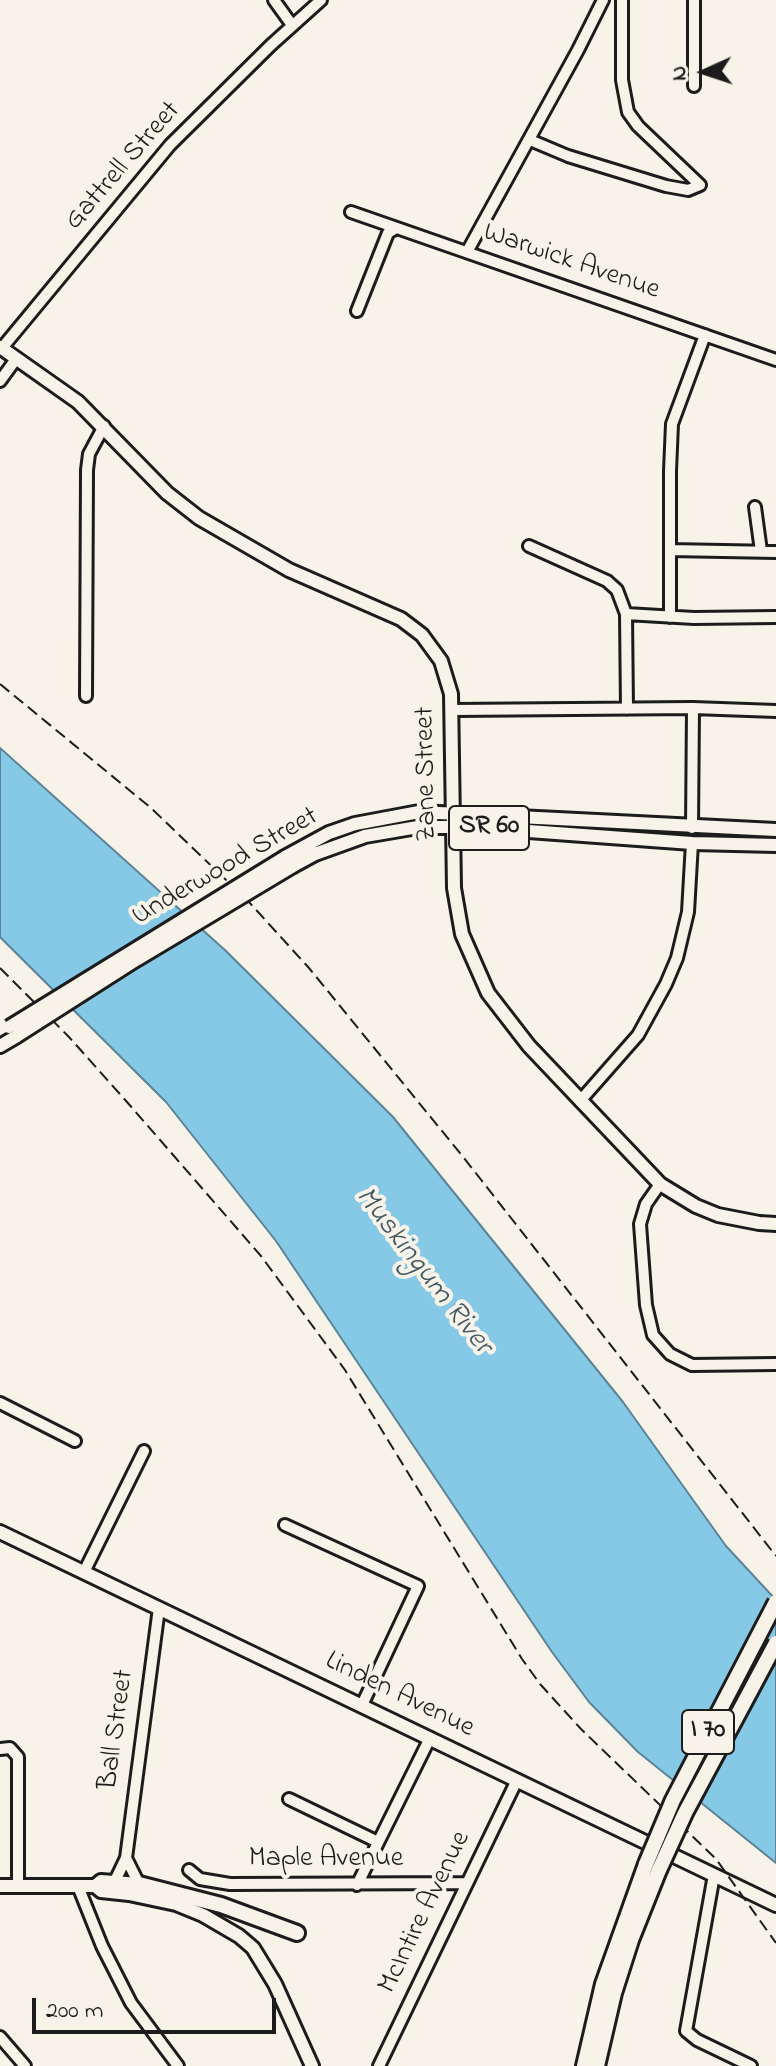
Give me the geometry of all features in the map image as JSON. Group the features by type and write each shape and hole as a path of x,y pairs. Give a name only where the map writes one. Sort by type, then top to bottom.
{"highway":[{"name":"I 70","path":"597,2066 614,1993 673,1800 776,1602"},
{"name":"I 70","path":"584,2066 603,1984 652,1867 685,1813 776,1643"},
{"path":"139,1884 221,1905 297,1933"}],"main road":[{"name":"Zane Street","path":"1,348 78,402 159,485 199,518 289,570 384,610 412,626 431,645 448,680 453,710 453,877 458,915 478,976 513,1028 660,1184 696,1206 718,1215 776,1224"},
{"name":"Underwood Street","path":"9,1031 289,861 329,833 374,819 419,812 454,812 692,828 776,830"},
{"name":"Underwood Street","path":"289,861 365,836 418,827 454,826 692,843 776,845"},
{"name":"SR 60","path":"0,1046 9,1031"},
{"name":"Linden Avenue","path":"0,1532 776,1905"},
{"path":"0,1886 95,1886 101,1881 139,1884"},
{"path":"95,1886 101,1891 176,1904 203,1915 239,1936 253,1948 275,1984 312,2066"}],"street":[{"path":"274,0 292,25"},
{"name":"Gattrell Street","path":"1,348 170,145 321,0"},
{"path":"467,252 603,0"},
{"path":"530,140 568,156 666,186 688,190 700,185 638,126 628,112 622,80 622,0"},
{"path":"694,0 694,86"},
{"name":"Warwick Avenue","path":"351,212 776,360"},
{"path":"357,311 388,233 396,228"},
{"path":"670,617 672,424 705,335"},
{"path":"0,381 16,359"},
{"path":"86,696 87,470 89,454 104,426"},
{"path":"755,507 761,551"},
{"path":"529,546 607,581 617,590 626,614 627,709"},
{"path":"670,550 776,552"},
{"path":"626,614 776,617"},
{"path":"453,710 693,708 776,711"},
{"path":"692,828 693,708"},
{"path":"580,1101 638,1035 666,984 686,923 692,843"},
{"path":"660,1184 646,1204 640,1224 648,1321 660,1346 692,1365 776,1364"},
{"path":"0,1403 75,1441"},
{"path":"84,1572 144,1451"},
{"path":"285,1525 418,1586 362,1705"},
{"name":"Ball Street","path":"115,1881 126,1858 159,1608"},
{"path":"357,1885 430,1738"},
{"path":"0,1749 10,1748 18,1757 18,1886"},
{"name":"McIntire Avenue","path":"379,2066 517,1780"},
{"path":"289,1799 378,1842"},
{"path":"126,1858 139,1884"},
{"name":"Maple Avenue","path":"189,1870 200,1879 230,1884 467,1883"},
{"path":"714,1875 686,2031 697,2040 751,2066"},
{"path":"78,1886 102,1946 131,2003 178,2066"},
{"path":"0,2037 21,2065"}],"water":[{"name":"Muskingum River","path":"0,748 226,951 393,1117 623,1402 726,1546 776,1600 776,1863 638,1752 589,1702 552,1652 276,1241 166,1102 0,937"}],"railway":[{"path":"0,684 151,808 248,901 309,968 464,1158 776,1556"},
{"path":"0,968 69,1037 261,1256 345,1370 540,1684 581,1729 716,1859 776,1943"}]}
